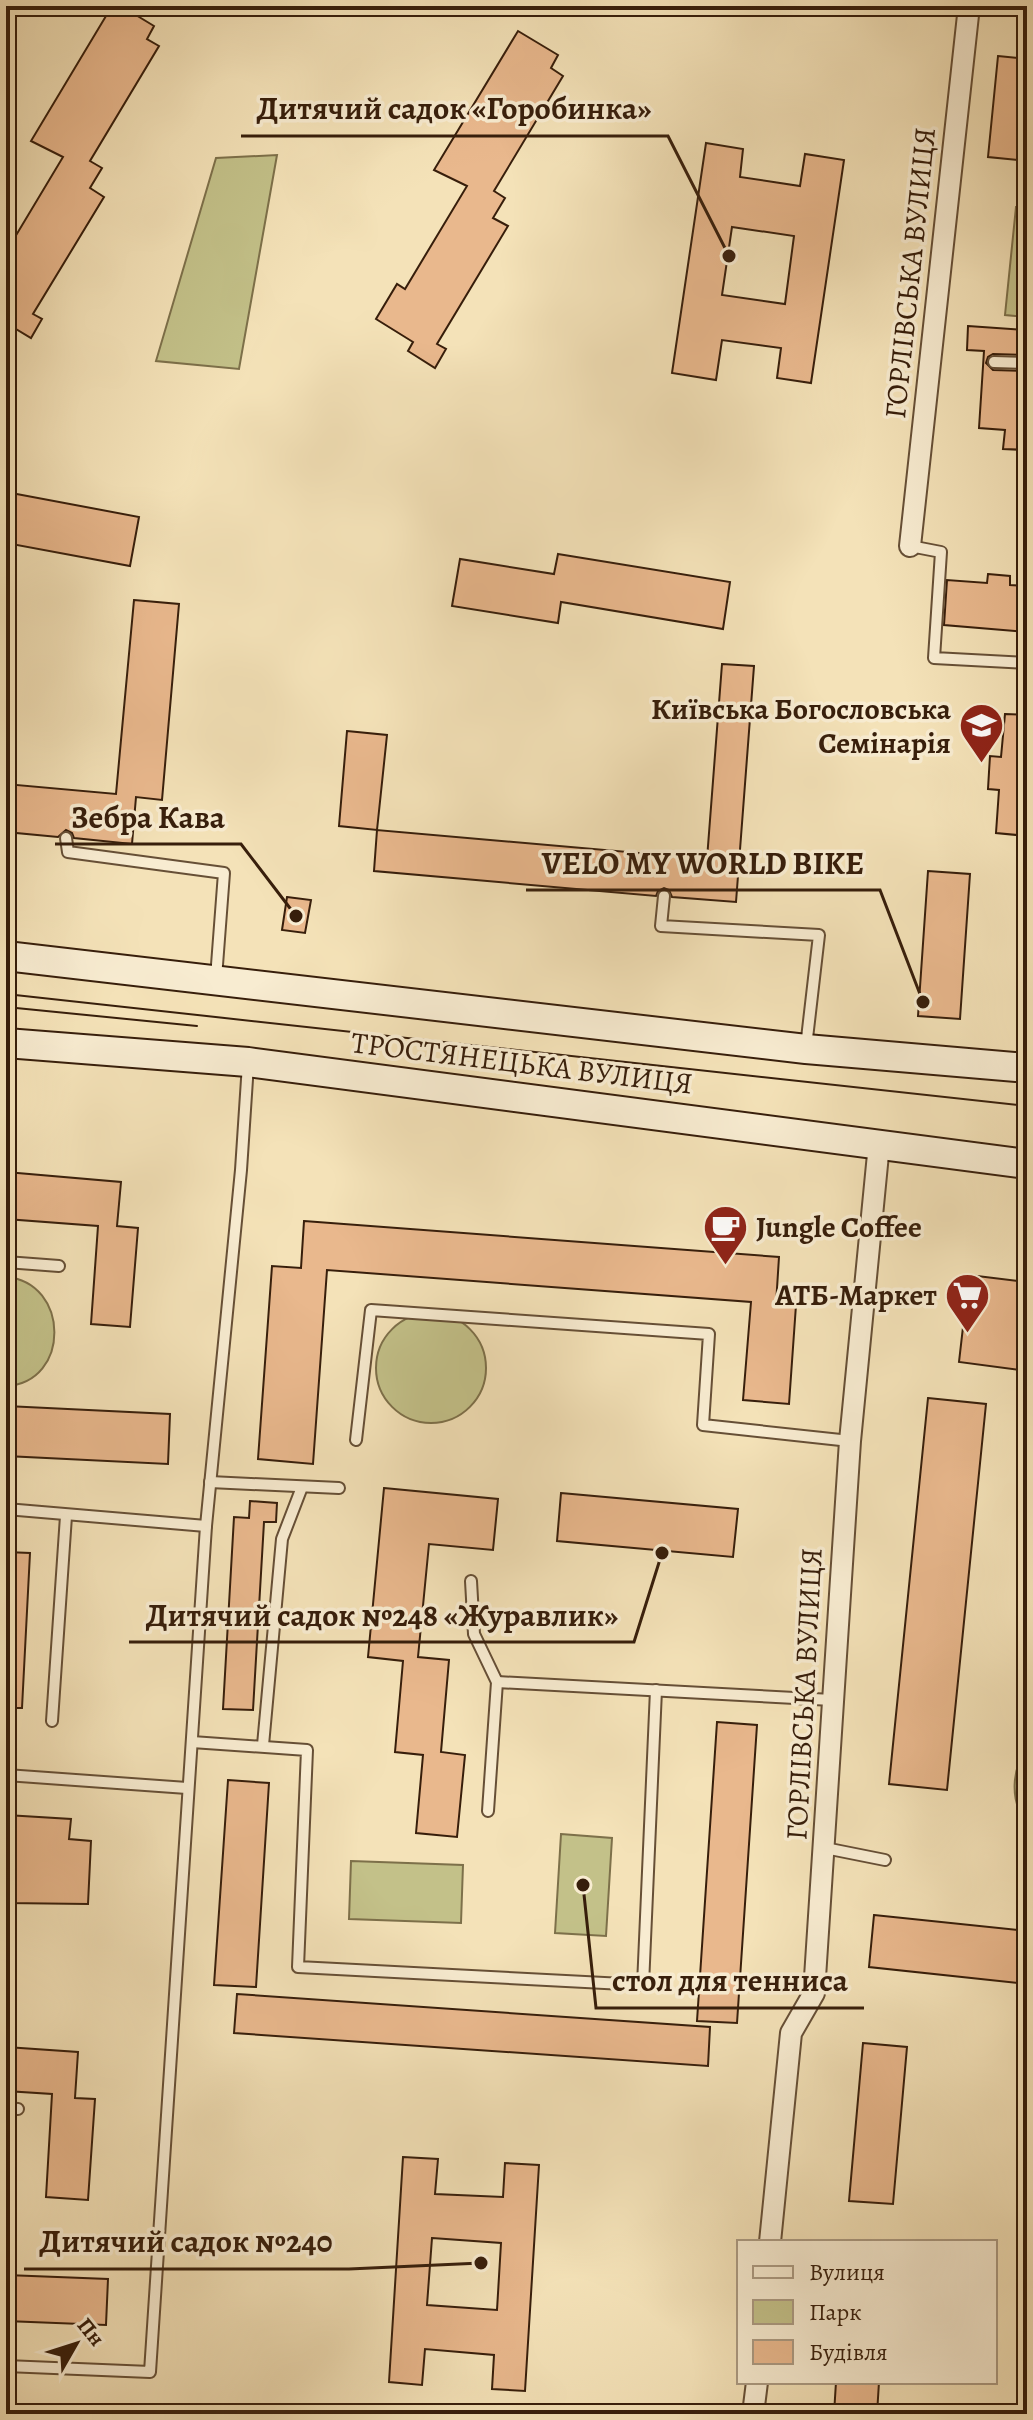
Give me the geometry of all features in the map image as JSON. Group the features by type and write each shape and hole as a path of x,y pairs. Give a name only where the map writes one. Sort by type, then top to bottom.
{"main road":[{"name":"ТРОСТЯНЕЦЬКА ВУЛИЦЯ","path":"6,956 806,1049 1027,1068"},
{"name":"ТРОСТЯНЕЦЬКА ВУЛИЦЯ","path":"6,1043 248,1062 1027,1164"}],"street":[{"name":"ГОРЛІВСЬКА ВУЛИЦЯ","path":"910,546 969,6"},
{"name":"ГОРЛІВСЬКА ВУЛИЦЯ","path":"770,2240 791,2033 814,1993 850,1441 879,1144"},
{"path":"753,2414 757,2384"}],"lane":[{"path":"994,362 1027,363"},
{"path":"910,546 941,552 934,658 1027,663"},
{"path":"66,838 68,852 224,873 216,980"},
{"path":"664,896 661,926 819,935 806,1049"},
{"path":"8,2414 8,2367 150,2372 206,1526 241,1170 248,1062"},
{"path":"6,1262 59,1266"},
{"path":"356,1440 371,1310 709,1334 703,1425 850,1441"},
{"path":"210,1482 339,1488"},
{"path":"263,1745 282,1539 302,1487"},
{"path":"6,1509 206,1526"},
{"path":"52,1721 66,1516"},
{"path":"471,1581 474,1634 497,1682 488,1811"},
{"path":"497,1682 832,1700"},
{"path":"192,1742 307,1750 298,1967 643,1985 656,1690"},
{"path":"6,1775 187,1788"},
{"path":"825,1848 885,1860"},
{"path":"6,2108 18,2109"}],"green space":[{"path":"277,155 239,369 156,361 216,158"},
{"path":"1016,207 1027,208 1027,317 1005,315"},
{"path":"6,1277 27,1283 42,1296 51,1313 54,1332 51,1352 42,1368 27,1381 6,1386"},
{"path":"431,1313 452,1317 470,1329 482,1347 486,1368 482,1389 470,1407 452,1419 431,1423 410,1419 392,1407 380,1389 376,1368 380,1347 392,1329 410,1317"},
{"path":"1027,1747 1027,1823 1017,1805 1015,1785 1018,1765"},
{"path":"561,1834 612,1838 606,1936 555,1933"},
{"path":"351,1861 463,1865 461,1923 349,1919"}],"building":[{"path":"112,6 121,6 154,26 147,39 159,46 90,161 102,168 90,188 104,197 33,314 42,319 31,338 6,323 6,252 63,157 31,141"},
{"path":"518,31 558,55 551,68 563,76 494,191 505,198 493,218 508,226 437,344 446,349 435,368 408,351 413,342 376,319 397,284 405,289 467,186 434,170"},
{"path":"998,56 1027,59 1027,161 988,157"},
{"path":"706,143 743,149 740,177 800,186 805,154 844,160 811,383 777,378 781,348 722,340 716,380 672,373","holes":["732,227 794,236 785,304 722,295"]},
{"path":"968,326 1027,330 1027,355 993,354 986,363 993,370 1027,371 1027,450 1003,449 1005,430 979,428 984,351 967,350"},
{"path":"6,492 139,517 130,566 6,543"},
{"path":"558,554 730,582 723,629 561,602 558,623 452,606 460,559 554,574"},
{"path":"988,574 1010,576 1010,585 1027,586 1027,632 944,625 947,580 987,583"},
{"path":"134,600 179,604 162,800 136,797 132,844 74,838 66,830 58,837 6,832 6,784 116,794"},
{"path":"722,664 754,666 736,902 672,897 669,890 664,888 656,896 374,871 377,830 707,859"},
{"path":"1005,714 1027,715 1027,836 996,833 999,790 988,789 990,756 1001,757"},
{"path":"347,731 387,735 377,830 339,826"},
{"path":"928,871 970,874 960,1019 918,1016"},
{"path":"287,897 311,900 305,933 282,930"},
{"path":"6,1172 121,1182 117,1226 138,1228 130,1327 91,1324 98,1226 6,1219"},
{"path":"304,1221 779,1257 776,1304 796,1305 789,1404 743,1400 751,1302 327,1270 313,1464 258,1459 272,1266 301,1268"},
{"path":"969,1275 1027,1282 1027,1371 959,1362"},
{"path":"928,1398 986,1404 947,1790 889,1784"},
{"path":"6,1406 170,1414 168,1464 6,1456"},
{"path":"384,1488 498,1499 493,1550 429,1544 418,1657 449,1660 441,1752 465,1755 457,1837 416,1833 423,1755 395,1752 403,1661 368,1657"},
{"path":"561,1493 738,1509 733,1557 557,1541"},
{"path":"250,1501 277,1503 276,1522 264,1522 253,1710 223,1709 234,1517 249,1518"},
{"path":"6,1552 30,1553 22,1708 6,1708"},
{"path":"717,1722 757,1725 737,2023 697,2021"},
{"path":"228,1780 269,1783 256,1987 214,1985"},
{"path":"6,1815 71,1819 69,1839 91,1841 88,1904 6,1903"},
{"path":"874,1915 1027,1931 1027,1984 869,1967"},
{"path":"237,1994 710,2027 708,2066 234,2033"},
{"path":"863,2043 907,2047 893,2204 849,2201"},
{"path":"6,2047 78,2052 75,2098 95,2099 88,2200 46,2197 52,2094 6,2091"},
{"path":"403,2157 438,2159 435,2194 503,2197 505,2163 539,2165 525,2391 492,2389 494,2355 425,2349 422,2385 389,2382","holes":["432,2238 501,2243 497,2310 427,2305"]},
{"path":"6,2275 108,2279 106,2325 6,2321"},
{"path":"836,2384 879,2384 877,2414 834,2414"}],"tram line":[{"path":"6,994 1027,1106"},
{"path":"6,1007 197,1026"}],"place":[{"name":"Дитячий садок «Горобинка»","path":"729,256"},
{"name":"Київська Богословська Семінарія","path":"982,765"},
{"name":"Зебра Кава","path":"296,916"},
{"name":"VELO MY WORLD BIKE","path":"923,1002"},
{"name":"Jungle Coffee","path":"725,1266"},
{"name":"АТБ-Маркет","path":"968,1334"},
{"name":"Дитячий садок №248 «Журавлик»","path":"662,1553"},
{"name":"стол для тенниса","path":"583,1885"},
{"name":"Дитячий садок №240","path":"481,2263"}]}
